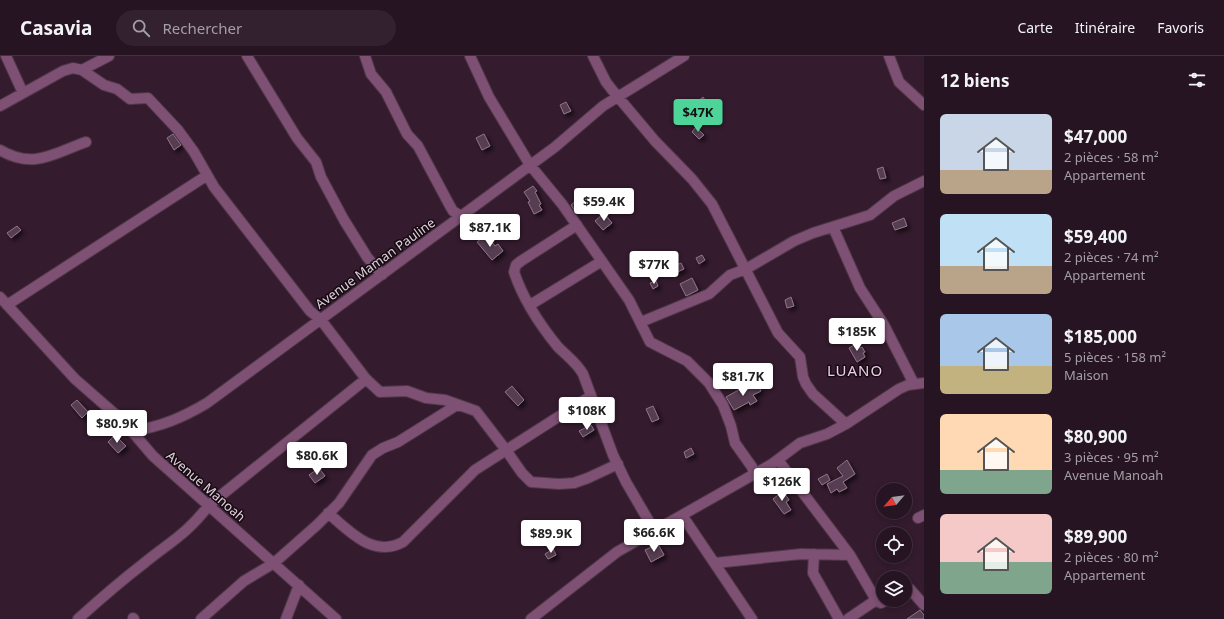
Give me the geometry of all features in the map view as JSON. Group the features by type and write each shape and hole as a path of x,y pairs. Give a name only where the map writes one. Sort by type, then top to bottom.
{"street":[{"path":"6,56 23,93"},
{"path":"82,70 109,56"},
{"path":"247,56 297,138 316,162 321,176 357,241 382,275"},
{"path":"365,56 371,74 386,92 407,134 418,146 453,211 461,216"},
{"path":"470,56 489,97 530,165 578,225 629,300 650,342 687,362 710,383 723,405 731,426 735,443 752,467 754,474"},
{"path":"593,56 606,82 655,141 692,179 712,204 778,333 800,357 803,377 806,384 813,394 846,424"},
{"name":"Avenue Maman Pauline","path":"132,431 155,427 191,413 321,320 555,147 594,113 618,96 684,56"},
{"path":"889,56 899,82 924,105"},
{"path":"0,106 63,71 72,68 82,70 104,85 117,89 130,99 148,98 154,102 194,152 206,176 310,311 321,320 366,379 380,392 407,391 426,398 445,400 476,411 531,482 541,484 574,483 618,464"},
{"path":"0,150 10,156 28,160 40,159 48,158 86,142"},
{"path":"8,305 206,176"},
{"path":"641,322 709,294 730,275 746,269 794,241 870,215 894,196 924,181"},
{"path":"578,225 516,265 514,272 530,305 558,347 580,368 618,464 654,530"},
{"path":"531,619 617,552 778,460 800,443 827,434 846,424 899,389 919,384 860,288 833,227"},
{"path":"530,305 602,261"},
{"name":"Avenue Manoah","path":"0,297 75,378 132,431 153,456 336,619"},
{"path":"78,619 144,563 180,537 196,523 209,505 366,379"},
{"path":"328,514 358,538 368,543 390,548 404,542 475,470 591,396"},
{"path":"201,619 244,582 274,563 328,514 339,503 372,455 383,448 398,442 457,405"},
{"path":"778,460 876,592"},
{"path":"682,515 752,619"},
{"path":"715,564 814,554 850,555"},
{"path":"814,554 813,573 838,619"},
{"path":"286,619 299,585"},
{"path":"912,591 924,605"},
{"path":"848,619 876,603"}],"building":[{"path":"703,97 707,103 699,109 695,104"},
{"path":"566,102 571,111 564,114 560,105"},
{"path":"696,127 704,135 699,139 692,132"},
{"path":"173,134 181,145 174,150 167,138"},
{"path":"484,134 490,146 482,150 476,138"},
{"path":"883,167 886,178 880,179 877,169"},
{"path":"533,186 537,191 535,192 541,204 539,205 542,210 534,214 528,202 530,201 524,192"},
{"path":"578,199 582,204 575,211 571,205"},
{"path":"604,213 612,223 603,230 595,221"},
{"path":"904,218 907,226 895,230 892,223"},
{"path":"17,226 21,230 11,238 7,233"},
{"path":"487,235 495,246 498,244 503,251 492,260 477,242"},
{"path":"702,255 705,260 699,264 696,258"},
{"path":"660,258 667,268 656,275 649,265"},
{"path":"681,263 684,269 675,273 672,267"},
{"path":"692,278 698,290 686,296 680,284"},
{"path":"656,281 658,286 653,289 650,283"},
{"path":"791,297 794,306 787,308 785,300"},
{"path":"857,343 865,352 863,353 865,357 857,362 849,348"},
{"path":"758,385 761,391 753,395 757,401 750,405 749,402 734,410 726,397 744,387 746,390"},
{"path":"512,386 524,400 518,406 505,392"},
{"path":"77,400 88,412 82,418 71,405"},
{"path":"653,406 659,419 652,422 646,409"},
{"path":"591,425 594,430 583,437 579,431"},
{"path":"115,435 126,446 118,453 108,442"},
{"path":"691,448 694,454 686,458 684,452"},
{"path":"847,460 855,474 843,482 847,488 839,492 837,489 831,493 827,484 843,476 837,468"},
{"path":"319,468 325,476 315,483 309,475"},
{"path":"827,474 830,480 822,485 818,479"},
{"path":"783,491 789,500 786,502 791,510 784,514 773,499"},
{"path":"658,544 664,555 651,562 645,550"},
{"path":"553,549 556,555 548,559 545,554"},
{"path":"920,610 924,615 924,619 907,619"}],"district":[{"name":"LUANO","path":"855,371"}]}
